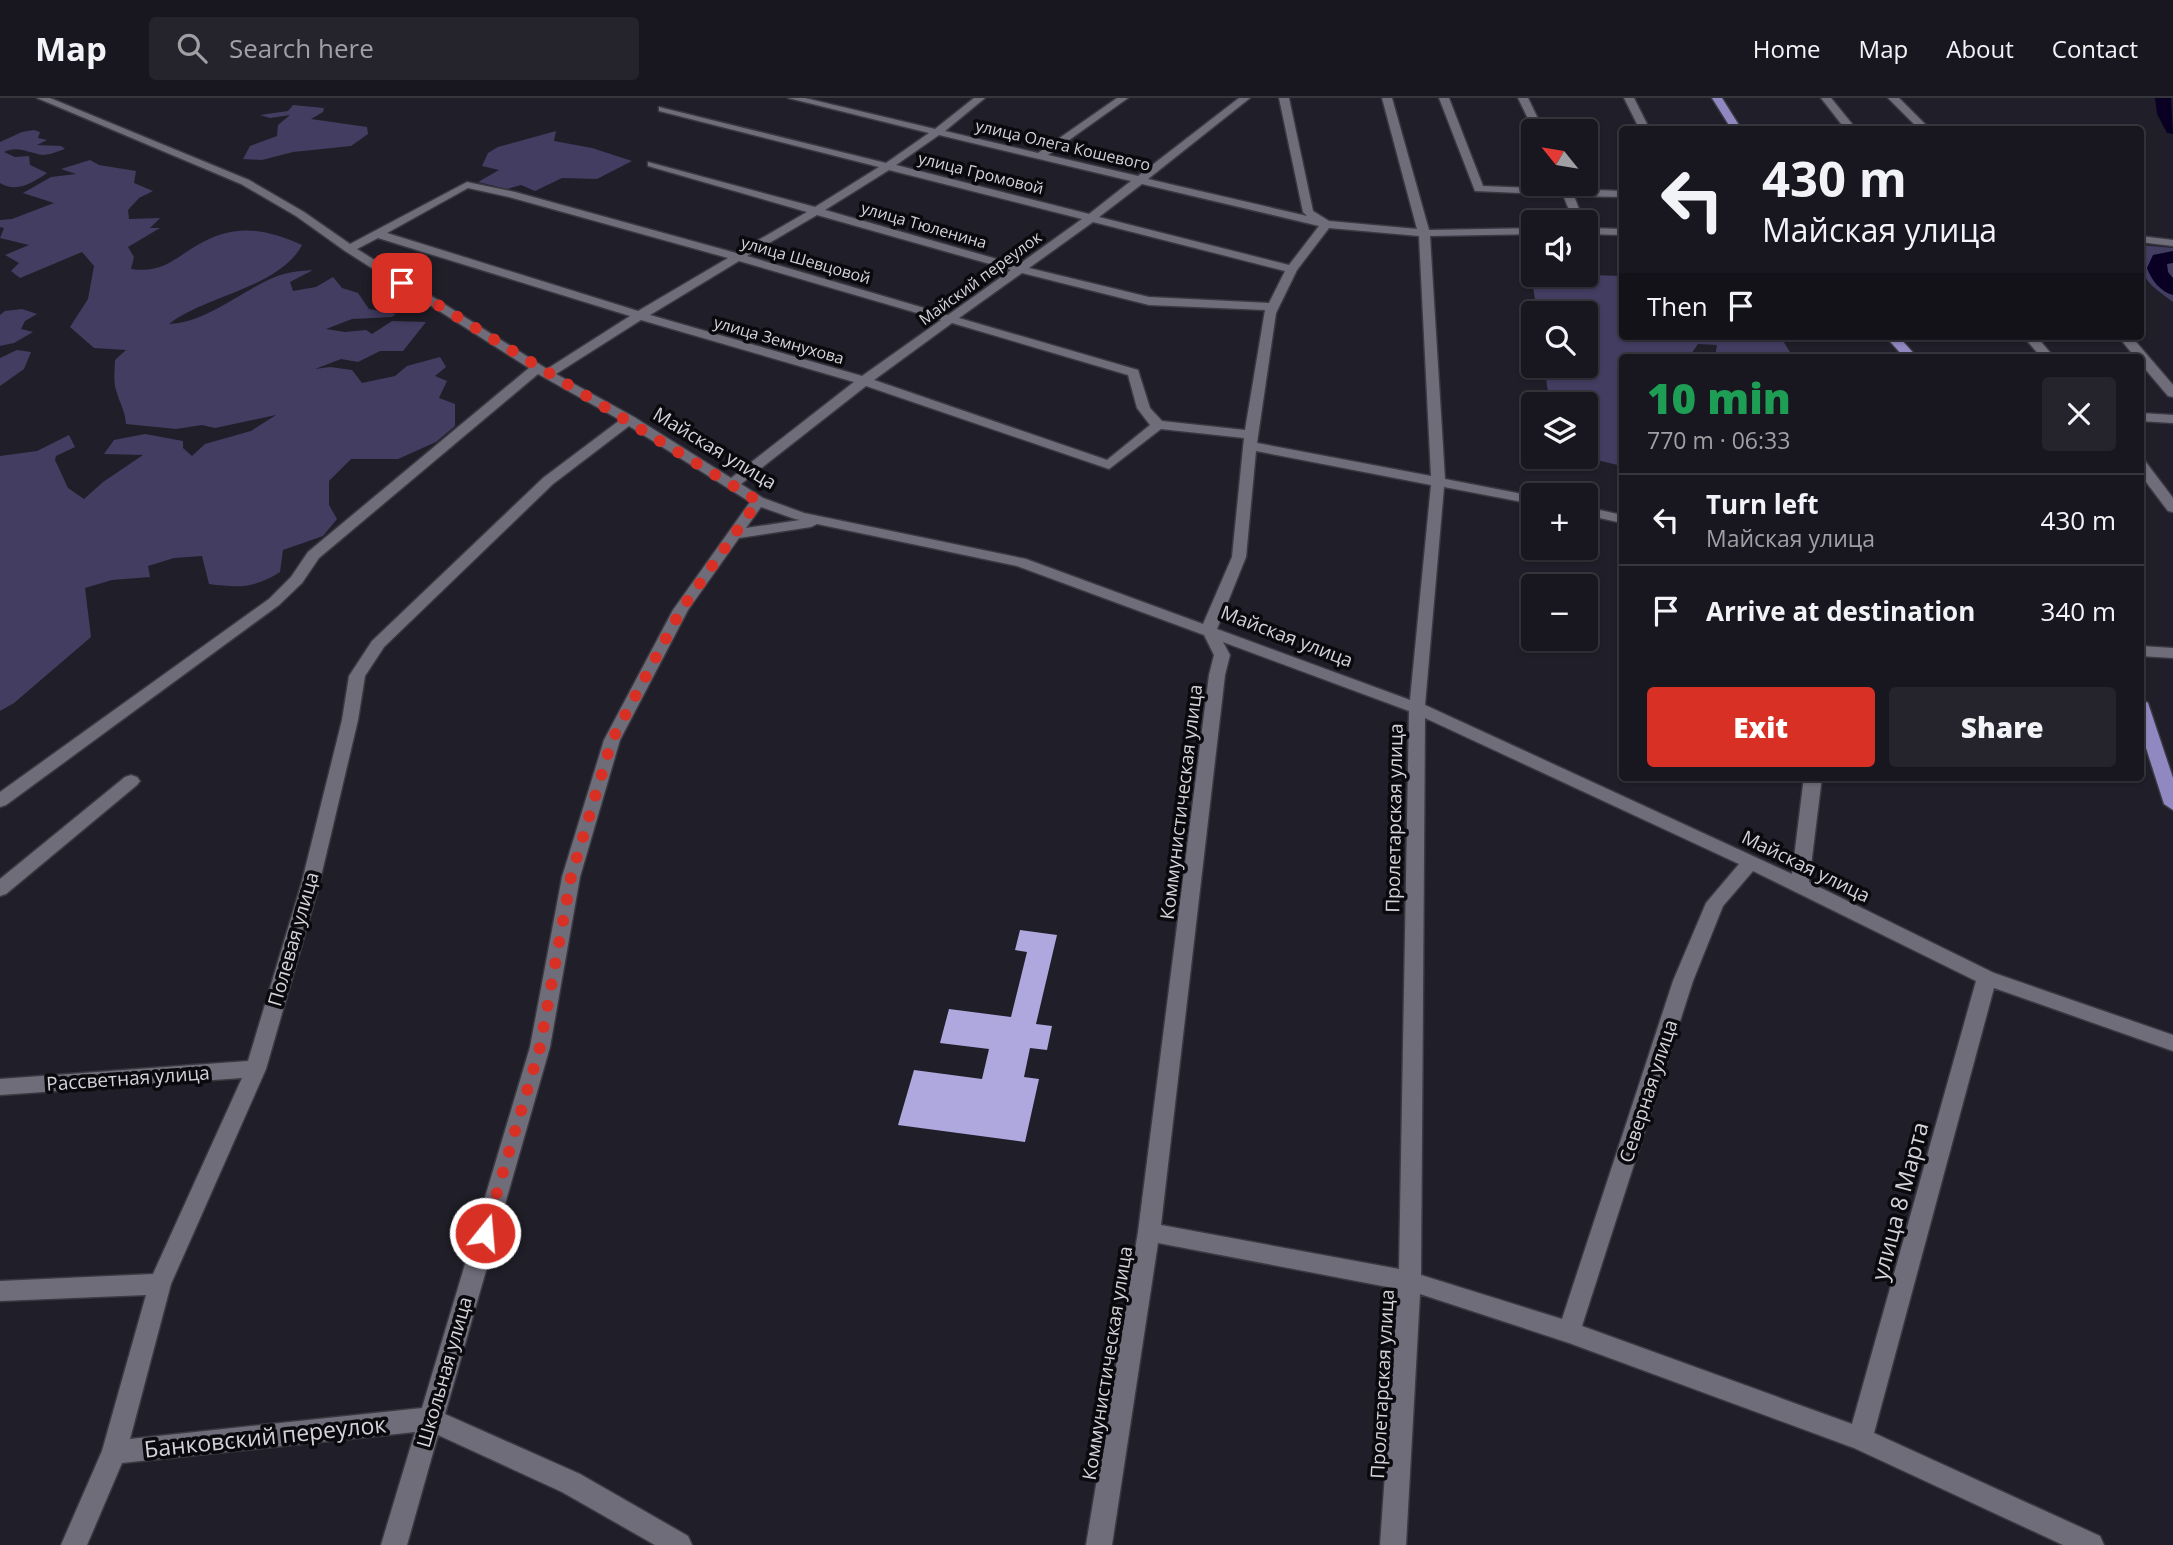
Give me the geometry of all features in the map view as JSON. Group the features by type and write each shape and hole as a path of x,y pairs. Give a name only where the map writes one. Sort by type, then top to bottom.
{"main road":[{"path":"1717,98 1734,126"},
{"path":"1895,340 1908,354"},
{"path":"2144,715 2173,804"}],"street":[{"name":"Майская улица","path":"42,98 245,182 300,214 349,249 542,371 629,420 758,501 800,516 1021,562 1209,629 1417,708 1800,885 1987,978 2173,1043"},
{"name":"улица Олега Кошевого","path":"793,98 1326,224 1424,233 1521,230"},
{"path":"0,801 274,602 297,580 313,555 542,371 818,211 939,132 980,98"},
{"path":"1039,157 1124,98"},
{"name":"Майский переулок","path":"732,484 864,381 1143,179 1245,98"},
{"path":"1209,629 1239,557 1250,441 1273,307 1292,269 1326,224 1308,212 1284,98"},
{"name":"Пролетарская улица","path":"1387,98 1424,233 1438,481 1417,708 1410,1281 1393,1545"},
{"path":"1444,98 1479,189 1521,189"},
{"path":"1523,98 1533,119"},
{"path":"1629,98 1643,126"},
{"path":"1826,98 1849,126"},
{"path":"1893,98 1922,126"},
{"name":"улица Громовой","path":"662,109 1292,269"},
{"name":"улица Тюленина","path":"652,164 1020,269 1149,301 1273,307"},
{"name":"улица Шевцовой","path":"378,234 467,185 511,194 738,257 1134,373 1140,403 1146,417 1158,425"},
{"path":"1598,191 1619,194"},
{"path":"1598,231 1619,232"},
{"path":"349,249 378,234"},
{"name":"улица Земнухова","path":"378,234 638,315 864,381 1109,465 1158,425"},
{"path":"2144,239 2173,243"},
{"path":"2033,340 2045,354"},
{"path":"2127,340 2139,354"},
{"path":"2144,359 2173,393"},
{"path":"2144,417 2173,419"},
{"name":"Полевая улица","path":"68,1544 114,1452 160,1284 256,1069 310,885 357,676 378,644 548,481 629,420"},
{"path":"1158,425 1250,441 1521,498"},
{"path":"2144,469 2173,508"},
{"name":"Школьная улица","path":"394,1545 540,1047 571,877 612,740 681,610 758,501"},
{"path":"1598,514 1619,518"},
{"path":"736,534 768,527 828,522"},
{"name":"Коммунистическая улица","path":"1099,1545 1149,1232 1217,675 1222,654 1209,629"},
{"path":"2144,651 2173,653"},
{"path":"0,889 131,781"},
{"path":"1800,885 1813,781"},
{"name":"Северная улица","path":"1569,1332 1684,981 1715,903 1751,862"},
{"name":"улица 8 Марта","path":"1860,1439 1987,978"},
{"name":"Рассветная улица","path":"0,1087 256,1069"},
{"path":"1149,1232 1410,1281 1569,1332 1860,1439 2091,1545"},
{"path":"0,1291 160,1284"},
{"path":"430,1419 571,1483 679,1545"},
{"name":"Банковский переулок","path":"114,1452 430,1419"}],"shaded area":[{"path":"293,105 324,108 323,112 311,119 367,127 368,134 351,146 293,152 262,160 243,159 250,146 277,136 278,125 290,115 270,118 260,115 288,111"},
{"path":"556,131 554,141 592,148 632,161 597,179 562,178 535,191 521,185 507,189 478,182 499,170 482,166 488,153 498,147"},
{"path":"22,132 40,132 38,138 47,140 37,145 61,146 65,149 43,155 19,149 4,152 15,157 29,156 30,165 47,173 18,187 0,183 0,142"},
{"path":"90,160 99,165 136,171 134,183 153,191 139,198 128,210 129,219 160,218 150,228 160,228 128,247 134,257 131,269 153,269 170,263 203,242 229,232 265,232 302,245 291,260 277,271 202,305 169,324 210,312 284,274 313,270 290,282 293,291 316,287 333,277 342,288 358,293 369,309 396,314 392,317 352,319 326,329 345,332 366,330 372,334 392,321 426,322 403,351 380,351 358,362 341,359 315,369 330,367 352,370 362,383 395,376 407,366 440,357 446,367 435,376 447,381 439,398 455,404 455,426 436,442 398,459 351,459 329,481 329,505 337,519 323,536 283,550 280,572 262,581 238,586 209,584 202,556 174,558 148,566 150,577 112,580 85,588 91,637 14,703 0,711 0,456 37,451 69,435 75,447 56,456 55,460 68,488 84,499 103,482 143,455 104,454 114,440 145,434 183,441 183,448 192,456 205,444 251,431 276,415 215,428 202,425 176,429 126,424 114,379 115,360 126,350 94,348 70,327 88,299 94,266 82,252 20,278 11,271 19,263 5,255 29,245 0,238 4,228 0,227 0,220 12,219 54,203 23,193 51,177 76,174 61,169"},
{"path":"2144,245 2173,248 2173,302 2146,279"},
{"path":"1598,275 1619,276 1619,340 1782,340 1791,354 1716,354 1717,345 1698,344 1691,354 1619,354 1619,465 1598,460 1598,392 1548,392 1546,378 1598,378 1598,301 1535,301 1533,287 1598,287"},
{"path":"22,309 37,314 25,321 21,329 33,332 14,343 0,346 0,315 5,311"},
{"path":"17,350 31,352 24,369 0,386 0,358"}],"building":[{"path":"1020,930 1057,935 1036,1024 1052,1026 1047,1050 1030,1048 1024,1077 1039,1079 1025,1142 898,1125 914,1070 982,1079 989,1049 940,1043 949,1009 1011,1017 1027,952 1015,950"}],"waterway":[{"path":"2163,98 2165,114 2173,129"},
{"path":"2173,257 2160,259 2157,268 2173,289"}],"route":[{"path":"402,283 758,501 681,610 612,740 571,877 540,1047 485,1233"}]}
